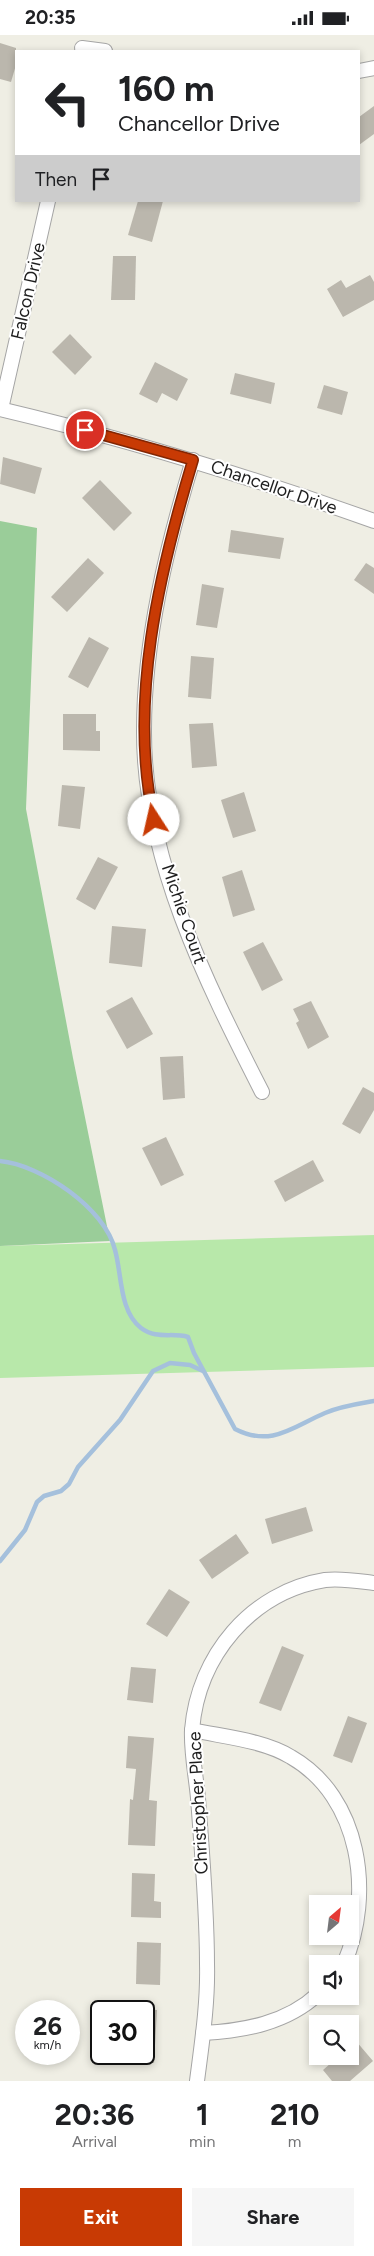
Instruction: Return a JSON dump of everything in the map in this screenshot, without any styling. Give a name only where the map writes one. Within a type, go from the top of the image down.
[{"type":"street","points":[[82,45],[101,50]]},
{"type":"street","points":[[360,71],[374,68]]},
{"type":"street","name":"Falcon Drive","points":[[1,409],[48,202]]},
{"type":"street","name":"Chancellor Drive","points":[[1,409],[193,460],[268,483],[374,521]]},
{"type":"street","name":"Michie Court","points":[[193,460],[179,507],[152,635],[145,680],[144,731],[146,765],[155,823],[178,904],[218,1005],[262,1092]]},
{"type":"street","name":"Christopher Place","points":[[197,2081],[208,1965],[192,1730],[196,1707],[210,1665],[221,1646],[245,1619],[283,1593],[327,1580],[374,1583]]},
{"type":"street","points":[[192,1730],[270,1748],[289,1756],[313,1772],[337,1798],[351,1819],[361,1841],[367,1865],[368,1884],[362,1927],[350,1955]]},
{"type":"street","points":[[203,2033],[229,2031],[270,2022],[298,2009],[309,2001]]},
{"type":"green space","points":[[0,521],[37,528],[26,809],[110,1241],[0,1246]]},
{"type":"green space","points":[[374,1235],[374,1367],[0,1378],[0,1246]]},
{"type":"building","points":[[0,43],[16,48],[16,50],[15,68],[11,82],[0,79]]},
{"type":"building","points":[[374,106],[374,134],[360,144],[360,116]]},
{"type":"building","points":[[138,202],[163,202],[152,242],[128,235]]},
{"type":"building","points":[[113,256],[136,256],[135,300],[111,300]]},
{"type":"building","points":[[370,275],[374,282],[374,300],[343,317],[327,289],[341,280],[346,288]]},
{"type":"building","points":[[70,334],[92,357],[75,375],[52,352]]},
{"type":"building","points":[[155,362],[188,379],[177,401],[162,393],[157,403],[139,394]]},
{"type":"building","points":[[235,373],[275,383],[271,404],[230,394]]},
{"type":"building","points":[[324,385],[348,392],[342,415],[317,408]]},
{"type":"building","points":[[3,457],[42,468],[35,494],[0,484]]},
{"type":"building","points":[[100,480],[132,513],[114,531],[82,498]]},
{"type":"building","points":[[231,530],[284,538],[280,559],[228,552]]},
{"type":"building","points":[[88,558],[104,573],[67,612],[51,597]]},
{"type":"building","points":[[366,563],[374,568],[374,594],[354,580]]},
{"type":"building","points":[[202,584],[224,588],[217,628],[196,625]]},
{"type":"building","points":[[89,637],[109,648],[88,688],[68,677]]},
{"type":"building","points":[[191,656],[214,658],[211,699],[188,697]]},
{"type":"building","points":[[63,714],[96,714],[96,731],[100,731],[100,751],[63,750]]},
{"type":"building","points":[[213,723],[217,766],[192,768],[189,724]]},
{"type":"building","points":[[62,785],[85,787],[80,829],[58,826]]},
{"type":"building","points":[[244,792],[256,831],[233,838],[221,800]]},
{"type":"building","points":[[98,857],[118,867],[95,910],[76,899]]},
{"type":"building","points":[[242,870],[255,910],[233,917],[222,877]]},
{"type":"building","points":[[112,926],[146,929],[142,967],[109,963]]},
{"type":"building","points":[[263,942],[283,980],[262,991],[243,952]]},
{"type":"building","points":[[132,997],[153,1034],[127,1049],[106,1011]]},
{"type":"building","points":[[311,1001],[329,1037],[308,1049],[296,1023],[299,1021],[293,1009]]},
{"type":"building","points":[[183,1056],[185,1098],[163,1100],[160,1057]]},
{"type":"building","points":[[363,1087],[374,1093],[374,1110],[360,1134],[342,1124]]},
{"type":"building","points":[[166,1137],[184,1175],[161,1186],[142,1148]]},
{"type":"building","points":[[313,1160],[324,1181],[285,1202],[274,1181]]},
{"type":"building","points":[[306,1507],[313,1531],[272,1544],[265,1519]]},
{"type":"building","points":[[236,1534],[249,1553],[212,1579],[199,1560]]},
{"type":"building","points":[[169,1589],[190,1602],[167,1637],[146,1624]]},
{"type":"building","points":[[282,1646],[304,1655],[281,1711],[259,1703]]},
{"type":"building","points":[[131,1667],[156,1669],[153,1703],[127,1700]]},
{"type":"building","points":[[348,1716],[367,1723],[352,1763],[333,1756]]},
{"type":"building","points":[[128,1736],[154,1738],[149,1800],[157,1801],[155,1846],[128,1845],[130,1799],[133,1800],[136,1769],[126,1768]]},
{"type":"building","points":[[132,1873],[155,1874],[154,1901],[161,1902],[161,1918],[131,1917]]},
{"type":"building","points":[[137,1942],[161,1943],[160,1985],[136,1984]]},
{"type":"building","points":[[155,2010],[157,2010],[155,2045]]},
{"type":"building","points":[[359,2045],[373,2061],[350,2081],[332,2081],[323,2070],[329,2065],[359,2065]]},
{"type":"waterway","points":[[0,1161],[16,1164],[52,1180],[85,1204],[99,1219],[109,1234],[115,1250],[122,1292],[134,1321],[141,1328],[153,1334],[188,1337],[194,1353],[235,1429],[248,1434],[272,1436],[293,1429],[331,1411],[349,1405],[374,1401]]},
{"type":"waterway","points":[[0,1561],[25,1530],[37,1502],[44,1496],[61,1491],[69,1484],[78,1467],[120,1420],[153,1371],[170,1363],[190,1365],[203,1371]]},
{"type":"route","points":[[85,430],[193,460],[170,543],[145,680],[144,731],[146,765],[154,820]]}]
